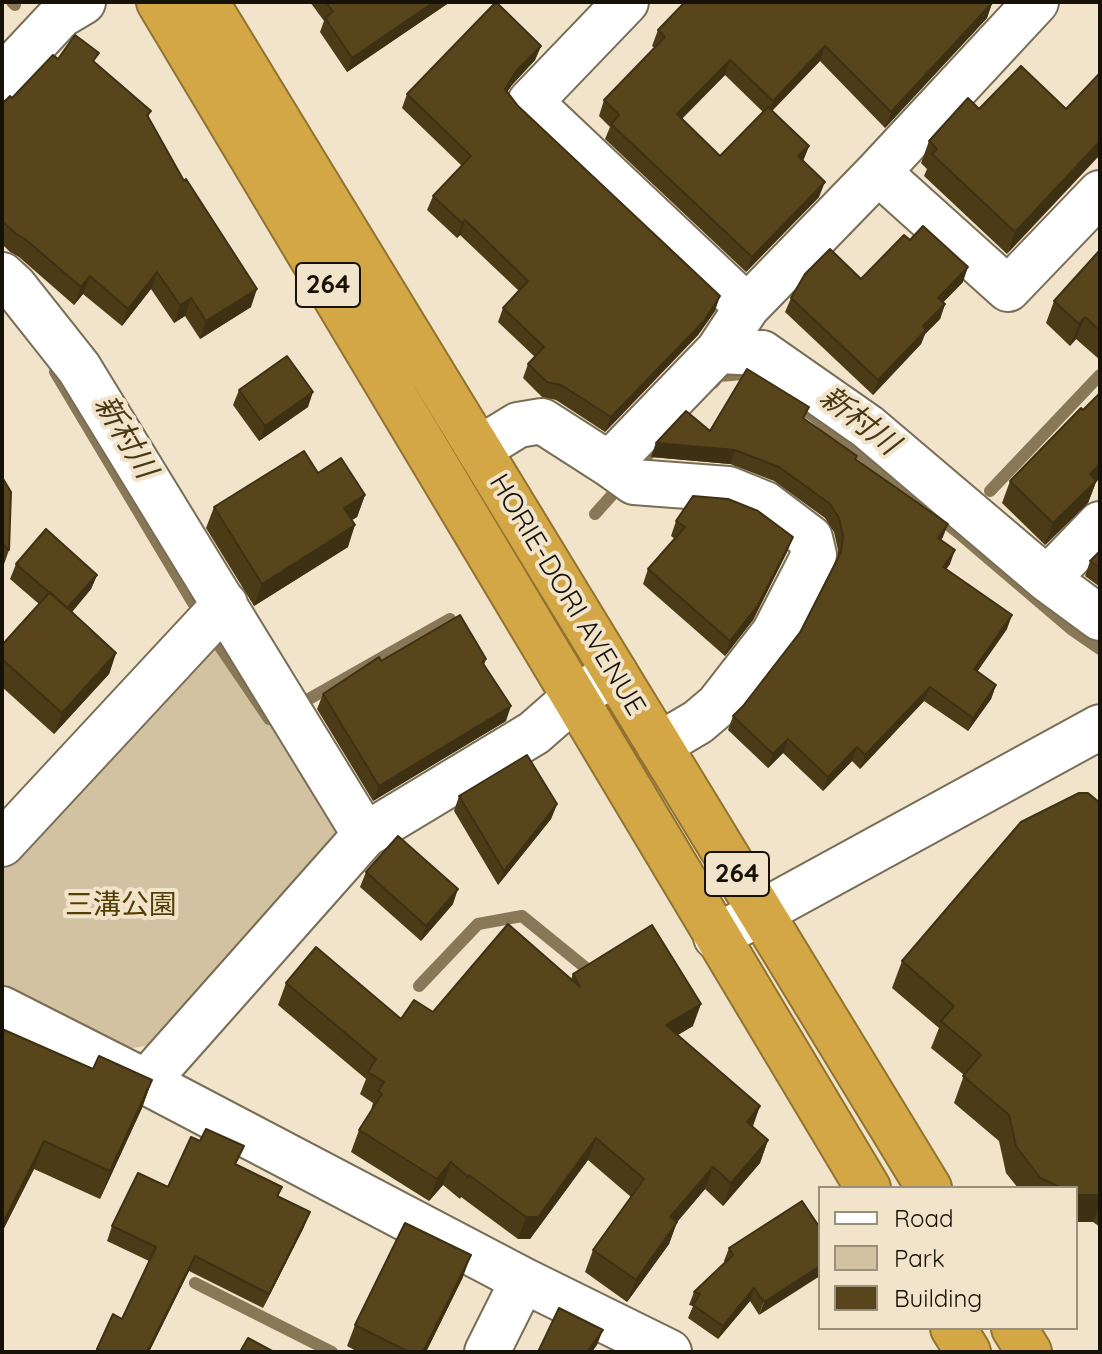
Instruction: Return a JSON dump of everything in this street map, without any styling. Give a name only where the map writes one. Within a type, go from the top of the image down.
[{"type":"highway","name":"HORIE-DORI AVENUE","points":[[159,2],[867,1186]]},
{"type":"highway","name":"HORIE-DORI AVENUE","points":[[206,2],[928,1186]]},
{"type":"highway","points":[[954,1330],[968,1352]]},
{"type":"highway","points":[[1015,1330],[1029,1352]]},
{"type":"street","points":[[626,2],[530,102],[747,307]]},
{"type":"street","points":[[621,473],[718,351],[747,307],[1036,2]]},
{"type":"street","points":[[2,78],[63,6]]},
{"type":"street","points":[[878,172],[1008,289],[1100,193]]},
{"type":"street","points":[[2,275],[79,368],[365,835]]},
{"type":"street","points":[[718,351],[762,353],[868,427],[1047,579],[1100,618]]},
{"type":"street","points":[[479,449],[518,425],[542,421],[621,473],[728,489],[765,504],[810,538],[814,555],[774,633],[718,705],[698,722],[659,745]]},
{"type":"street","points":[[1047,579],[1100,524]]},
{"type":"street","points":[[9,824],[225,604]]},
{"type":"street","points":[[146,1082],[365,835],[534,733],[574,698],[615,673]]},
{"type":"street","points":[[716,937],[1100,727]]},
{"type":"street","points":[[2,1009],[523,1280],[669,1352]]},
{"type":"street","points":[[487,1352],[523,1280]]},
{"type":"green space","name":"三溝公園","points":[[208,636],[227,641],[340,817],[336,843],[157,1044],[121,1050],[2,988],[2,859]]},
{"type":"building","points":[[326,2],[434,2],[352,58],[325,18],[333,12]]},
{"type":"building","points":[[496,2],[541,46],[517,70],[505,89],[518,106],[720,296],[704,321],[611,417],[561,385],[547,382],[528,364],[544,347],[503,308],[528,281],[465,220],[462,223],[433,196],[471,156],[407,94]]},
{"type":"building","points":[[685,2],[992,3],[891,112],[825,46],[773,101],[730,60],[677,114],[720,156],[768,107],[809,146],[798,156],[825,182],[752,257],[611,124],[619,115],[604,100],[665,37],[658,30]]},
{"type":"building","points":[[75,35],[99,53],[93,61],[151,111],[147,115],[184,181],[186,179],[257,289],[206,321],[191,298],[180,305],[157,272],[128,309],[90,276],[81,287],[2,221],[2,104],[10,96],[12,98],[53,55],[58,59]]},
{"type":"building","points":[[1021,66],[1066,109],[1100,73],[1100,141],[1015,232],[932,154],[937,149],[929,141],[968,98],[979,109]]},
{"type":"building","points":[[923,226],[968,267],[938,298],[945,304],[923,326],[926,330],[878,380],[791,298],[805,274],[830,249],[861,279],[904,235],[910,240]]},
{"type":"building","points":[[1100,250],[1100,331],[1085,317],[1079,324],[1054,301]]},
{"type":"building","points":[[287,356],[313,392],[265,426],[239,390]]},
{"type":"building","points":[[747,369],[809,407],[803,418],[857,456],[855,459],[948,524],[938,538],[955,550],[943,567],[1012,615],[974,669],[996,685],[973,718],[930,687],[865,755],[857,747],[828,777],[788,739],[773,754],[733,716],[801,631],[841,552],[843,536],[839,518],[830,504],[779,467],[735,450],[656,443],[686,411],[710,431]]},
{"type":"building","points":[[1100,393],[1100,464],[1090,474],[1096,481],[1053,523],[1010,481],[1081,408],[1083,410]]},
{"type":"building","points":[[304,451],[318,473],[341,458],[365,495],[344,508],[355,525],[262,584],[214,507]]},
{"type":"building","points":[[2,477],[11,492],[9,550],[2,543]]},
{"type":"building","points":[[693,496],[728,499],[758,511],[793,537],[758,605],[730,641],[648,569],[685,527],[676,521]]},
{"type":"building","points":[[46,529],[97,575],[67,608],[16,564]]},
{"type":"building","points":[[1100,551],[1100,568],[1090,561]]},
{"type":"building","points":[[50,592],[116,653],[62,713],[2,659],[2,645]]},
{"type":"building","points":[[460,615],[486,659],[482,662],[511,706],[379,786],[323,694],[379,657],[381,661]]},
{"type":"building","points":[[527,755],[557,804],[504,871],[459,796]]},
{"type":"building","points":[[1079,793],[1088,793],[1100,803],[1100,1195],[1078,1195],[1078,1186],[1058,1186],[1040,1178],[1016,1146],[1009,1115],[963,1076],[981,1055],[941,1021],[954,1006],[902,961],[1021,822]]},
{"type":"building","points":[[398,836],[458,889],[426,926],[366,872]]},
{"type":"building","points":[[508,924],[580,987],[573,974],[652,925],[701,1004],[666,1025],[760,1106],[747,1122],[768,1140],[731,1183],[713,1167],[670,1217],[677,1222],[636,1280],[593,1250],[644,1179],[596,1138],[538,1217],[526,1217],[451,1162],[437,1179],[359,1130],[382,1094],[378,1091],[384,1082],[368,1072],[376,1059],[286,983],[316,947],[401,1019],[414,1000],[433,1012]]},
{"type":"building","points":[[2,1029],[93,1069],[99,1056],[152,1080],[110,1171],[44,1141],[2,1225]]},
{"type":"building","points":[[206,1129],[244,1146],[235,1164],[282,1187],[277,1196],[310,1212],[269,1294],[195,1256],[147,1352],[104,1352],[97,1349],[113,1314],[122,1319],[156,1247],[112,1226],[138,1173],[168,1187],[191,1137],[200,1141]]},
{"type":"building","points":[[802,1201],[818,1225],[818,1267],[764,1302],[754,1288],[723,1326],[693,1305],[700,1294],[694,1292],[733,1255],[729,1248]]},
{"type":"building","points":[[405,1223],[471,1255],[423,1352],[409,1352],[355,1325]]},
{"type":"building","points":[[559,1308],[603,1330],[587,1352],[538,1352]]},
{"type":"building","points":[[248,1338],[274,1352],[240,1352]]},
{"type":"waterway","points":[[12,2],[15,5]]},
{"type":"waterway","name":"新村川","points":[[55,372],[193,603]]},
{"type":"waterway","name":"新村川","points":[[713,383],[719,376],[743,374],[757,383]]},
{"type":"waterway","points":[[990,491],[1100,375]]},
{"type":"waterway","name":"新村川","points":[[793,404],[812,415],[1071,629],[1100,649]]},
{"type":"waterway","name":"新村川","points":[[595,514],[663,438]]},
{"type":"waterway","name":"新村川","points":[[300,704],[450,619]]},
{"type":"waterway","name":"新村川","points":[[216,641],[269,719]]},
{"type":"waterway","points":[[419,986],[478,924],[522,916],[597,977]]},
{"type":"waterway","points":[[195,1283],[332,1352]]}]
